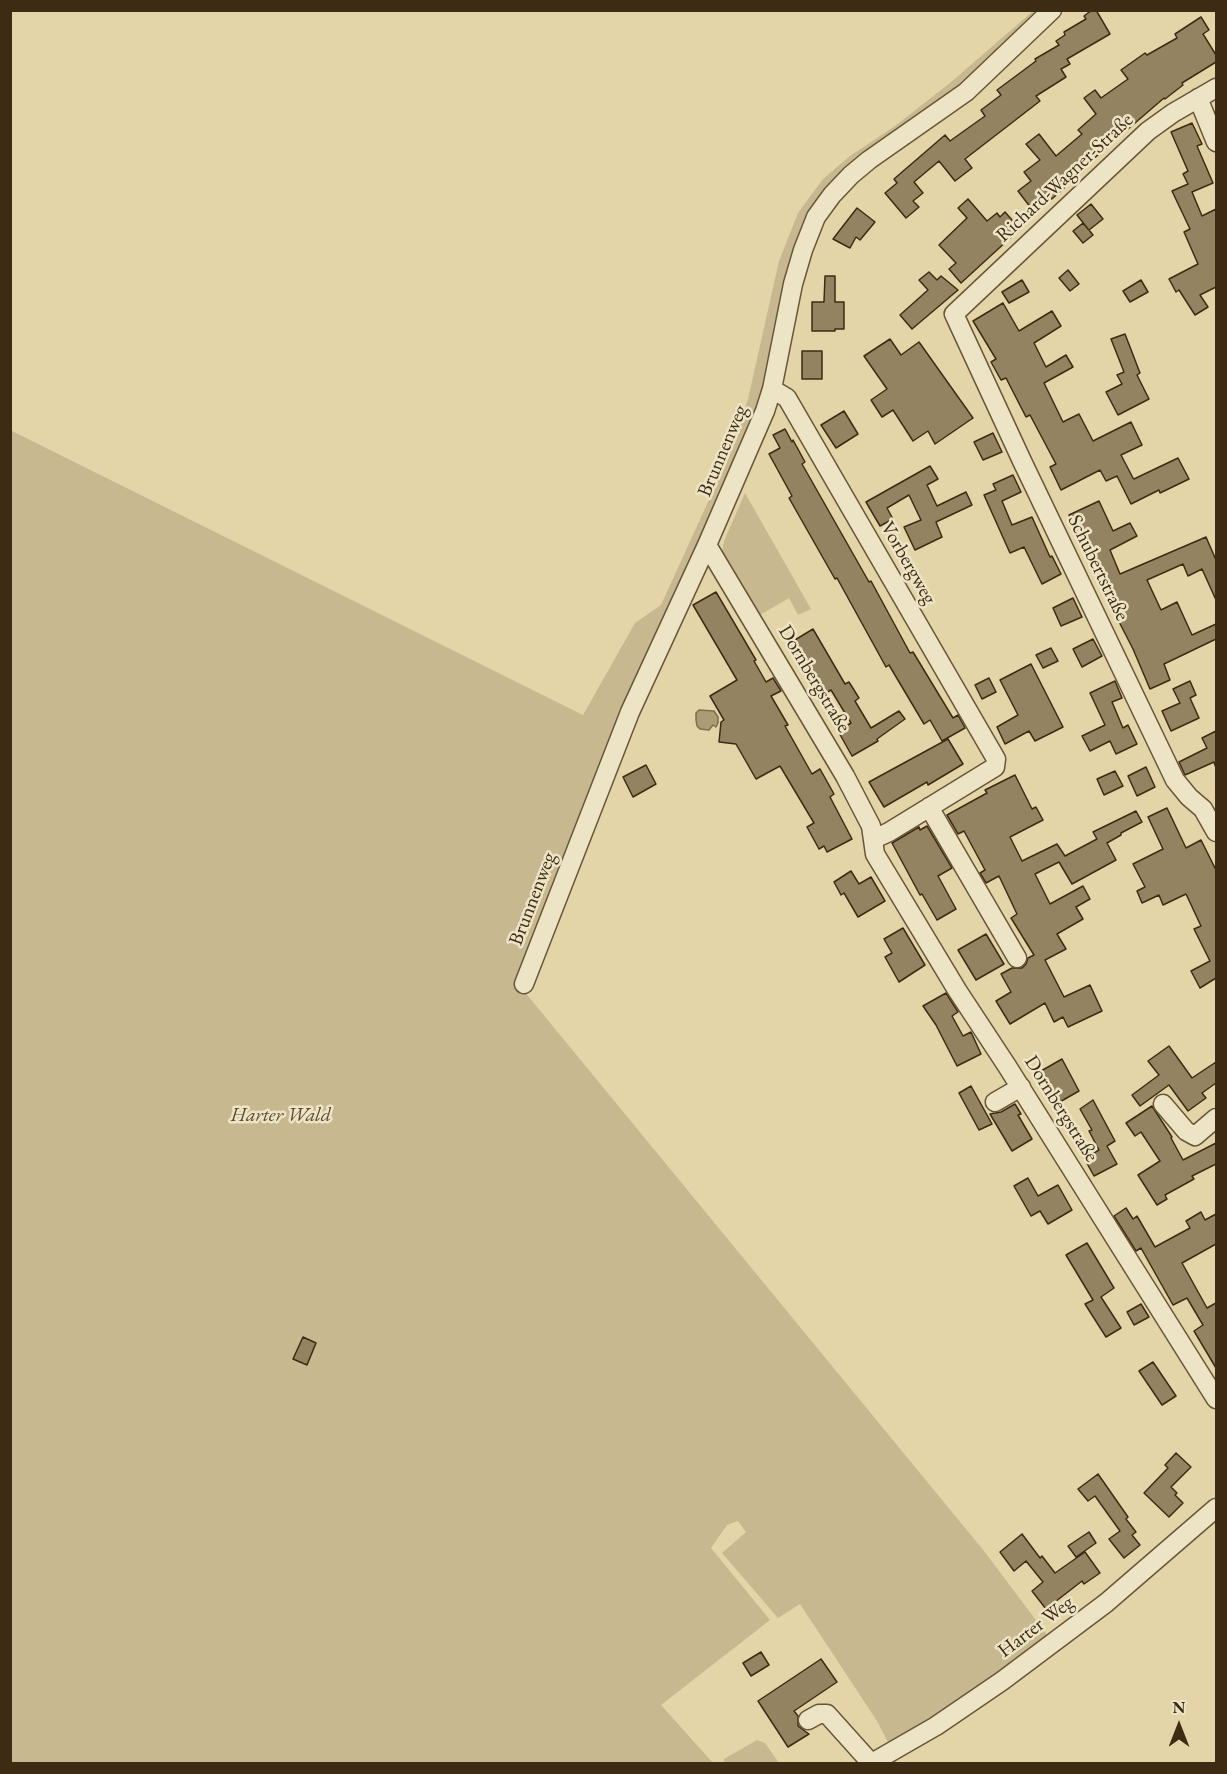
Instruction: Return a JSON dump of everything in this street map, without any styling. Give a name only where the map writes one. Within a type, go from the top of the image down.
[{"type":"street","name":"Brunnenweg","points":[[524,984],[630,712],[761,422],[772,389],[793,284],[816,217],[832,195],[869,160],[966,92],[1052,10]]},
{"type":"street","name":"Richard-Wagner-Straße","points":[[954,314],[1148,131],[1173,113],[1216,88]]},
{"type":"street","points":[[1198,98],[1216,142]]},
{"type":"street","name":"Schubertstraße","points":[[954,314],[1022,462],[1175,780],[1189,797],[1210,805],[1216,832]]},
{"type":"street","name":"Vorbergweg","points":[[772,389],[787,398],[996,759],[995,767],[929,807]]},
{"type":"street","name":"Dornbergstraße","points":[[707,545],[845,776],[871,826],[875,854],[957,990],[1021,1087],[1216,1399]]},
{"type":"street","points":[[874,839],[929,807],[1017,958]]},
{"type":"street","points":[[995,1102],[1021,1087]]},
{"type":"street","points":[[1162,1104],[1186,1131],[1195,1136],[1216,1118]]},
{"type":"street","name":"Harter Weg","points":[[870,1763],[936,1726],[1012,1674],[1106,1603],[1216,1508]]},
{"type":"street","points":[[808,1720],[819,1713],[827,1714],[870,1763]]},
{"type":"green space","name":"Harter Wald","points":[[1033,11],[1045,11],[963,86],[848,169],[800,237],[788,267],[768,373],[752,426],[519,985],[984,1551],[1050,1639],[890,1746],[877,1721],[800,1604],[778,1618],[722,1553],[746,1532],[738,1521],[727,1525],[711,1548],[770,1620],[661,1705],[713,1763],[11,1763],[10,430],[583,715],[635,623],[661,605],[728,458],[748,399],[779,261],[798,213],[823,179],[850,156],[895,126],[950,83]]},
{"type":"green space","points":[[745,493],[811,609],[798,615],[789,598],[760,615],[722,551],[724,541]]},
{"type":"green space","points":[[757,1740],[765,1743],[779,1763],[724,1763],[724,1759]]},
{"type":"shaded area","points":[[699,710],[714,711],[718,717],[716,727],[713,725],[709,730],[700,729],[697,726],[696,713]]},
{"type":"building","points":[[1096,10],[1110,34],[1067,59],[1070,64],[1061,69],[1066,77],[1036,96],[1040,101],[965,159],[972,168],[955,181],[939,161],[914,182],[923,193],[913,201],[919,207],[906,218],[885,193],[897,183],[894,179],[945,135],[950,141],[985,116],[981,110],[1001,95],[997,90],[1036,61],[1035,59],[1059,45],[1056,41],[1065,35],[1064,32],[1086,19],[1084,16]]},
{"type":"building","points":[[1201,17],[1209,30],[1203,34],[1216,55],[1216,62],[1182,83],[1183,85],[1164,98],[1084,167],[1085,169],[1053,198],[1034,212],[1018,191],[1031,181],[1024,172],[1040,160],[1026,144],[1039,134],[1056,156],[1082,134],[1078,130],[1096,114],[1084,98],[1095,90],[1101,98],[1128,79],[1121,70],[1145,53],[1147,55],[1177,38],[1175,34]]},
{"type":"building","points":[[1192,123],[1202,144],[1197,146],[1213,183],[1192,192],[1202,216],[1216,209],[1216,287],[1200,295],[1208,307],[1195,315],[1179,290],[1176,292],[1169,279],[1198,264],[1184,232],[1190,229],[1172,191],[1188,184],[1183,174],[1188,171],[1171,132]]},
{"type":"building","points":[[968,199],[987,221],[997,213],[1000,217],[1005,212],[1020,229],[961,283],[949,269],[956,263],[939,245],[967,218],[958,208]]},
{"type":"building","points":[[1091,204],[1103,219],[1089,230],[1093,235],[1083,243],[1073,231],[1083,223],[1088,229],[1077,215]]},
{"type":"building","points":[[857,208],[875,222],[860,240],[856,237],[850,248],[833,239]]},
{"type":"building","points":[[1068,270],[1079,284],[1070,291],[1059,278]]},
{"type":"building","points":[[929,272],[937,280],[941,276],[958,290],[912,329],[900,315],[928,290],[919,280]]},
{"type":"building","points":[[825,276],[835,276],[835,302],[844,302],[844,329],[812,331],[812,302],[824,302]]},
{"type":"building","points":[[1022,280],[1029,292],[1009,303],[1002,292]]},
{"type":"building","points":[[1141,280],[1148,292],[1130,302],[1123,291]]},
{"type":"building","points":[[1003,303],[1019,331],[1052,311],[1061,326],[1034,343],[1046,367],[1066,355],[1073,367],[1044,383],[1063,422],[1079,414],[1093,441],[1131,422],[1142,445],[1121,455],[1134,479],[1178,458],[1189,479],[1131,504],[1117,476],[1106,481],[1100,470],[1061,490],[1050,467],[1056,464],[1030,415],[1026,417],[1006,378],[1001,380],[991,362],[996,359],[973,321]]},
{"type":"building","points":[[1125,334],[1140,373],[1137,375],[1149,399],[1118,415],[1106,392],[1122,384],[1117,375],[1124,372],[1111,339]]},
{"type":"building","points":[[890,339],[901,355],[919,342],[973,418],[935,444],[928,431],[913,441],[893,410],[882,417],[871,400],[887,389],[864,356]]},
{"type":"building","points":[[802,351],[822,351],[822,379],[802,379]]},
{"type":"building","points":[[844,411],[858,434],[836,448],[821,425]]},
{"type":"building","points":[[785,429],[805,462],[802,464],[869,582],[871,581],[910,653],[913,652],[953,718],[958,715],[965,728],[942,741],[930,720],[924,724],[889,665],[886,667],[837,578],[835,579],[789,498],[792,496],[769,454],[780,448],[773,435]]},
{"type":"building","points":[[993,433],[1002,452],[983,460],[974,442]]},
{"type":"building","points":[[930,466],[938,479],[927,485],[937,506],[966,492],[972,505],[936,522],[942,537],[915,550],[904,527],[921,520],[909,495],[887,508],[893,519],[880,526],[866,502]]},
{"type":"building","points":[[1013,475],[1021,492],[1002,501],[1012,525],[1032,517],[1050,557],[1052,556],[1061,574],[1042,584],[1024,547],[1010,553],[984,495],[996,490],[993,484]]},
{"type":"building","points":[[1099,501],[1113,531],[1130,523],[1137,536],[1110,550],[1120,574],[1206,537],[1216,560],[1216,600],[1202,569],[1188,576],[1183,564],[1147,580],[1161,610],[1177,602],[1192,635],[1216,624],[1216,639],[1164,664],[1170,680],[1150,689],[1133,649],[1094,573],[1069,515]]},
{"type":"building","points":[[716,592],[756,660],[754,661],[766,682],[773,678],[781,691],[771,696],[812,774],[820,769],[834,794],[830,797],[852,839],[827,852],[824,846],[819,849],[807,827],[814,823],[780,766],[756,779],[736,744],[719,742],[721,722],[724,720],[710,696],[737,680],[693,605]]},
{"type":"building","points":[[1073,598],[1082,617],[1061,626],[1053,608]]},
{"type":"building","points":[[813,629],[845,684],[849,682],[859,698],[855,701],[871,728],[899,711],[905,719],[877,739],[878,741],[852,756],[838,731],[851,723],[831,690],[818,698],[790,643]]},
{"type":"building","points":[[1093,639],[1102,656],[1082,667],[1073,649]]},
{"type":"building","points":[[1051,648],[1058,661],[1043,668],[1036,655]]},
{"type":"building","points":[[1031,664],[1063,727],[1035,741],[1029,731],[1005,744],[997,727],[1018,715],[1000,680]]},
{"type":"building","points":[[989,678],[996,692],[982,699],[975,685]]},
{"type":"building","points":[[1115,681],[1122,698],[1112,702],[1123,728],[1128,725],[1137,744],[1116,754],[1110,741],[1090,751],[1082,736],[1105,725],[1090,693]]},
{"type":"building","points":[[1190,681],[1196,695],[1190,698],[1199,718],[1171,731],[1162,711],[1180,703],[1173,689]]},
{"type":"building","points":[[1216,731],[1216,768],[1214,762],[1185,775],[1179,762],[1207,748],[1202,738]]},
{"type":"building","points":[[948,739],[963,764],[884,807],[869,782]]},
{"type":"building","points":[[646,765],[656,784],[633,797],[623,777]]},
{"type":"building","points":[[1146,767],[1155,787],[1137,796],[1128,776]]},
{"type":"building","points":[[1115,771],[1123,786],[1104,795],[1097,779]]},
{"type":"building","points":[[1015,775],[1032,809],[1036,807],[1043,820],[1010,837],[1022,861],[1057,844],[1065,856],[1097,839],[1093,832],[1136,811],[1142,822],[1107,843],[1116,860],[1072,884],[1059,862],[1035,874],[1050,904],[1083,886],[1090,899],[1076,907],[1083,919],[1057,934],[1066,949],[1045,960],[1064,997],[1090,985],[1102,1011],[1068,1027],[1063,1017],[1054,1022],[1045,1003],[1010,1024],[996,1001],[1011,992],[1001,974],[1012,968],[1022,968],[1028,958],[1034,955],[1011,918],[1017,914],[999,876],[986,883],[980,873],[985,870],[964,831],[958,834],[947,815],[987,793],[985,790]]},
{"type":"building","points":[[1167,808],[1186,848],[1201,840],[1216,870],[1216,978],[1200,988],[1191,971],[1210,961],[1194,929],[1201,926],[1186,894],[1163,905],[1159,895],[1142,903],[1137,891],[1145,887],[1133,864],[1163,849],[1148,817]]},
{"type":"building","points":[[927,826],[952,868],[938,876],[956,909],[937,920],[922,894],[920,895],[892,843],[919,827],[920,830]]},
{"type":"building","points":[[851,871],[859,884],[871,877],[885,901],[858,917],[844,893],[841,895],[834,882]]},
{"type":"building","points":[[903,928],[925,965],[899,982],[885,957],[892,953],[884,939]]},
{"type":"building","points":[[986,934],[1004,964],[976,980],[958,950]]},
{"type":"building","points":[[946,993],[958,1012],[952,1016],[963,1036],[971,1032],[981,1054],[957,1066],[936,1025],[923,1006]]},
{"type":"building","points":[[1169,1046],[1192,1078],[1216,1062],[1216,1083],[1202,1093],[1206,1098],[1188,1111],[1169,1085],[1140,1106],[1132,1095],[1159,1075],[1148,1061]]},
{"type":"building","points":[[1062,1059],[1079,1091],[1058,1103],[1041,1071]]},
{"type":"building","points":[[971,1086],[992,1124],[979,1130],[959,1093]]},
{"type":"building","points":[[1093,1100],[1115,1141],[1107,1146],[1117,1164],[1094,1176],[1084,1158],[1099,1150],[1089,1131],[1092,1130],[1080,1109]]},
{"type":"building","points":[[1015,1104],[1021,1114],[1018,1115],[1032,1139],[1012,1151],[990,1114],[1001,1112]]},
{"type":"building","points":[[1152,1106],[1172,1137],[1183,1160],[1216,1143],[1216,1164],[1192,1176],[1194,1179],[1165,1195],[1167,1199],[1157,1205],[1138,1175],[1160,1161],[1141,1132],[1135,1136],[1126,1123]]},
{"type":"building","points":[[1028,1178],[1038,1196],[1058,1185],[1072,1210],[1048,1224],[1040,1211],[1031,1216],[1014,1186]]},
{"type":"building","points":[[1126,1208],[1133,1219],[1137,1216],[1155,1247],[1190,1228],[1186,1221],[1201,1212],[1205,1220],[1216,1214],[1216,1244],[1182,1263],[1207,1308],[1216,1303],[1216,1368],[1194,1331],[1203,1325],[1187,1298],[1173,1305],[1141,1248],[1136,1251],[1114,1216]]},
{"type":"building","points":[[1087,1243],[1114,1288],[1101,1297],[1121,1328],[1106,1337],[1085,1304],[1093,1300],[1066,1255]]},
{"type":"building","points":[[1141,1304],[1149,1317],[1134,1325],[1127,1312]]},
{"type":"building","points":[[303,1337],[316,1343],[307,1365],[293,1359]]},
{"type":"building","points":[[1153,1362],[1176,1396],[1162,1405],[1139,1371]]},
{"type":"building","points":[[1176,1453],[1191,1467],[1171,1487],[1183,1503],[1169,1517],[1144,1493],[1168,1468],[1165,1465]]},
{"type":"building","points":[[1098,1474],[1136,1532],[1132,1535],[1140,1545],[1124,1558],[1109,1539],[1120,1531],[1095,1496],[1088,1501],[1078,1489]]},
{"type":"building","points":[[1089,1532],[1096,1543],[1076,1557],[1068,1546]]},
{"type":"building","points":[[1022,1534],[1055,1573],[1085,1552],[1100,1573],[1084,1584],[1082,1581],[1046,1609],[1032,1591],[1043,1582],[1026,1561],[1014,1571],[1000,1552]]},
{"type":"building","points":[[761,1652],[769,1665],[751,1676],[743,1663]]},
{"type":"building","points":[[821,1659],[837,1682],[794,1711],[798,1716],[798,1726],[809,1734],[788,1747],[758,1701]]}]
